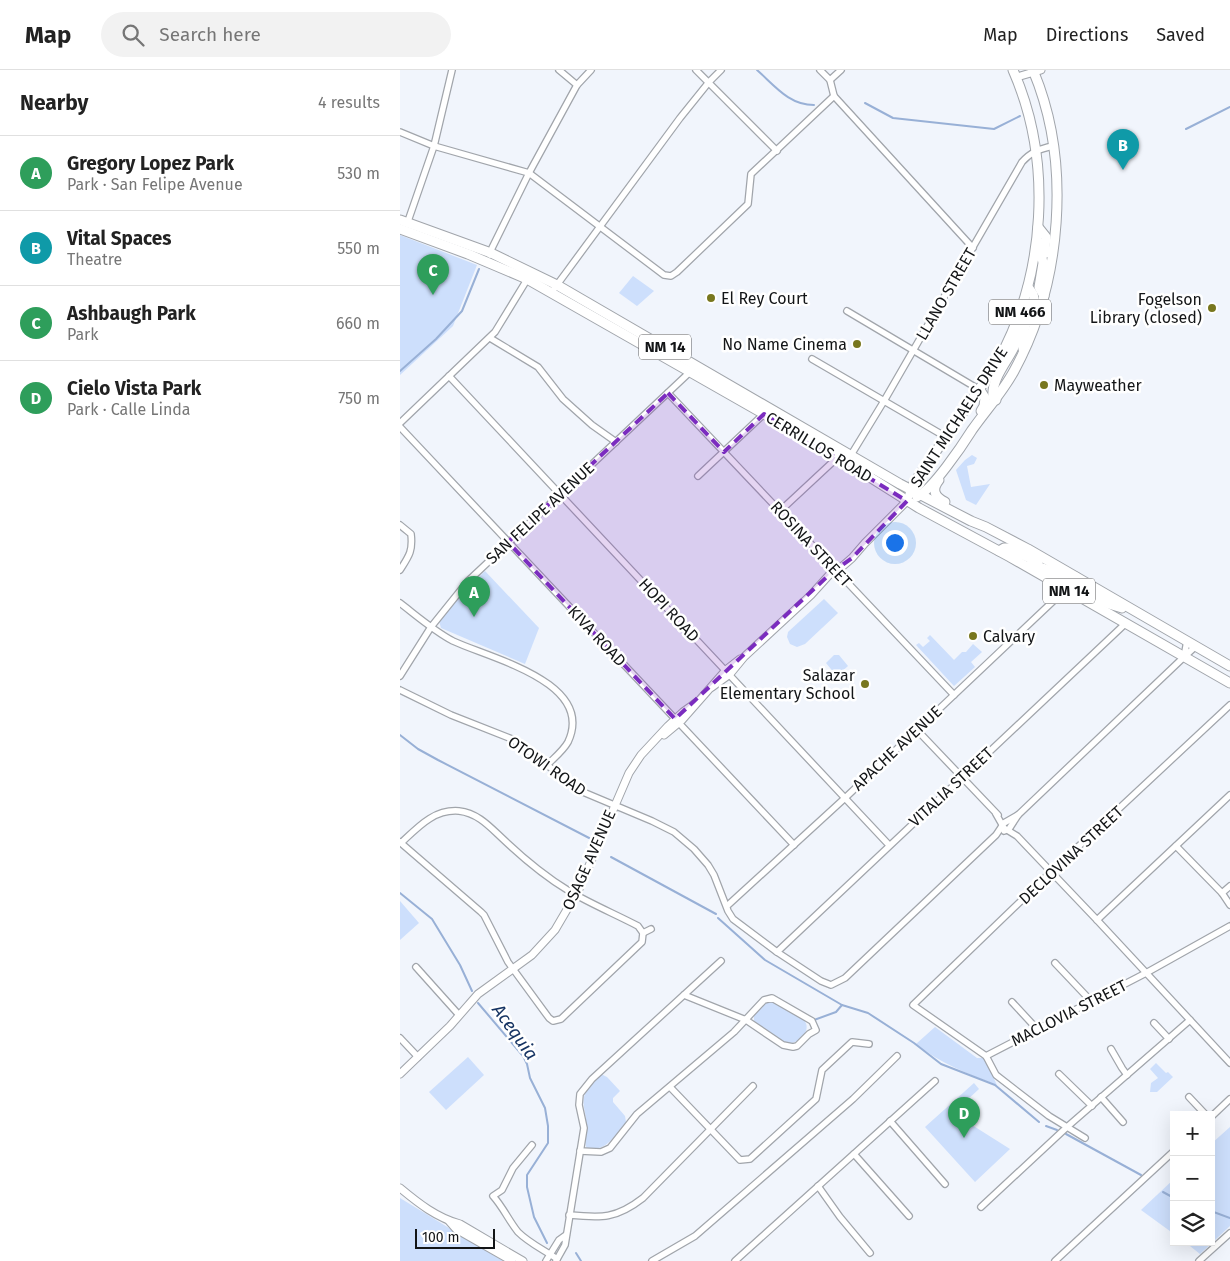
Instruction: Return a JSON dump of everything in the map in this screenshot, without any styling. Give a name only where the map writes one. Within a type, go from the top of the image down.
[{"type":"main road","name":"SAINT MICHAELS DRIVE","points":[[907,501],[921,495],[996,400],[1033,332],[1044,296],[1056,232],[1057,208],[1053,146],[1034,71]]},
{"type":"main road","name":"SAINT MICHAELS DRIVE","points":[[907,501],[914,483],[999,360],[1019,315],[1028,287],[1038,230],[1039,185],[1035,150],[1026,108],[1015,74]]},
{"type":"main road","name":"CERRILLOS ROAD","points":[[403,225],[489,257],[554,289],[767,411],[851,455],[911,490],[971,522],[986,527],[1062,569],[1230,666]]},
{"type":"main road","points":[[1038,230],[1046,237],[1045,247],[1049,275]]},
{"type":"main road","points":[[1038,230],[1042,263],[1039,288],[1044,296]]},
{"type":"main road","points":[[1022,355],[1024,330],[1034,298],[1028,287]]},
{"type":"main road","points":[[986,527],[973,517],[940,499],[936,496],[934,490],[937,483],[974,436],[996,400],[993,397],[995,381],[1016,342],[1019,315]]},
{"type":"main road","points":[[964,442],[969,429],[984,406],[985,398],[980,390]]},
{"type":"main road","name":"CERRILLOS ROAD","points":[[767,411],[907,501],[1010,557],[1230,683]]},
{"type":"main road","points":[[999,551],[1009,548],[1032,560],[1062,569]]},
{"type":"main road","points":[[1010,557],[1048,570],[1064,579],[1070,580],[1076,577]]},
{"type":"main road","points":[[1066,589],[1076,586],[1109,604],[1137,613]]},
{"type":"street","points":[[403,225],[434,146],[452,70]]},
{"type":"street","points":[[559,70],[577,84]]},
{"type":"street","points":[[489,257],[529,173],[577,84],[591,70]]},
{"type":"street","points":[[696,70],[777,151]]},
{"type":"street","points":[[554,289],[599,226],[709,82],[721,70]]},
{"type":"street","points":[[820,70],[830,80],[834,96],[973,248]]},
{"type":"street","points":[[830,80],[841,70]]},
{"type":"street","points":[[1015,74],[1034,71]]},
{"type":"street","points":[[400,132],[434,146],[529,173],[664,275],[671,276],[748,204],[751,174],[834,96]]},
{"type":"street","points":[[1035,150],[1053,146]]},
{"type":"street","name":"LLANO STREET","points":[[851,455],[1022,162],[1035,150]]},
{"type":"street","points":[[400,423],[490,338],[529,276]]},
{"type":"street","points":[[847,311],[914,349],[980,390]]},
{"type":"street","points":[[490,338],[538,367],[563,399],[592,425],[616,442]]},
{"type":"street","points":[[812,359],[946,437]]},
{"type":"street","name":"SAN FELIPE AVENUE","points":[[400,676],[431,627],[468,580],[693,368]]},
{"type":"street","name":"HOPI ROAD","points":[[449,376],[889,845]]},
{"type":"street","name":"ROSINA STREET","points":[[668,393],[954,695]]},
{"type":"street","points":[[698,476],[767,411]]},
{"type":"street","name":"KIVA ROAD","points":[[400,427],[794,845]]},
{"type":"street","points":[[780,511],[838,457]]},
{"type":"street","name":"OSAGE AVENUE","points":[[400,1074],[459,1015],[470,1001],[532,955],[550,936],[564,917],[576,895],[632,767],[646,750],[819,587],[831,572],[837,571],[852,558],[907,501]]},
{"type":"street","points":[[400,525],[411,534],[412,545],[411,552],[400,570]]},
{"type":"street","name":"APACHE AVENUE","points":[[727,906],[845,798],[1066,589]]},
{"type":"street","points":[[400,604],[454,641],[529,671],[548,684],[562,698],[569,709],[572,721],[571,732],[563,750],[547,765]]},
{"type":"street","name":"VITALIA STREET","points":[[777,952],[1126,623]]},
{"type":"street","points":[[1184,656],[1187,641]]},
{"type":"street","points":[[1006,826],[1196,646]]},
{"type":"street","name":"OTOWI ROAD","points":[[400,690],[451,715],[512,739],[583,792],[665,827],[687,842],[704,859],[714,875],[734,919],[777,952],[821,981],[831,985],[838,983],[863,962],[1006,826]]},
{"type":"street","name":"DECLOVINA STREET","points":[[986,1056],[913,1005],[1230,705]]},
{"type":"street","points":[[917,730],[1230,1063]]},
{"type":"street","points":[[1097,920],[1230,795]]},
{"type":"street","points":[[448,811],[466,812],[483,821],[531,863],[569,891],[638,926],[643,933],[643,939],[640,944],[556,1022],[548,1018],[508,962],[484,915],[400,842],[423,822],[435,815],[448,811]]},
{"type":"street","points":[[1176,846],[1222,893],[1230,905]]},
{"type":"street","points":[[1222,893],[1230,886]]},
{"type":"street","name":"MACLOVIA STREET","points":[[986,1056],[1146,973],[1230,926]]},
{"type":"street","points":[[643,933],[651,929]]},
{"type":"street","points":[[532,1145],[513,1168],[502,1190],[494,1196],[518,1231],[557,1260],[565,1245],[584,1128],[580,1094],[592,1079],[722,961]]},
{"type":"street","points":[[1055,963],[1091,1002]]},
{"type":"street","points":[[416,968],[459,1015]]},
{"type":"street","points":[[580,1151],[602,1152],[610,1148],[637,1114],[746,1020],[764,1000],[772,998],[812,1021],[816,1030],[797,1046],[786,1047],[746,1020],[684,995]]},
{"type":"street","points":[[1012,1002],[1038,1029]]},
{"type":"street","points":[[981,1207],[1067,1127],[1190,1020]]},
{"type":"street","points":[[1154,1023],[1169,1039]]},
{"type":"street","points":[[400,1038],[418,1057]]},
{"type":"street","points":[[670,1087],[740,1160],[750,1159],[816,1099],[822,1070],[852,1042],[869,1044]]},
{"type":"street","points":[[1111,1049],[1127,1075]]},
{"type":"street","points":[[652,1261],[694,1236],[853,1099],[897,1056]]},
{"type":"street","points":[[986,1056],[996,1075],[1049,1116],[1085,1138]]},
{"type":"street","points":[[1059,1074],[1092,1106]]},
{"type":"street","points":[[735,1261],[935,1081]]},
{"type":"street","points":[[569,1215],[612,1216],[628,1209],[643,1198],[753,1086]]},
{"type":"street","points":[[1101,1097],[1123,1122]]},
{"type":"street","points":[[1189,1097],[1202,1111]]},
{"type":"street","points":[[1215,1113],[1230,1100]]},
{"type":"street","points":[[890,1121],[945,1184]]},
{"type":"street","points":[[854,1154],[909,1216]]},
{"type":"street","points":[[1055,1261],[1170,1155]]},
{"type":"street","points":[[818,1186],[840,1218],[870,1253]]},
{"type":"street","points":[[400,1188],[412,1199],[449,1221],[460,1224],[523,1261]]},
{"type":"street","points":[[400,1195],[412,1199]]},
{"type":"street","points":[[449,1221],[456,1229],[512,1261]]},
{"type":"street","points":[[1199,1261],[1230,1233]]},
{"type":"street","points":[[546,1261],[559,1240],[566,1234]]},
{"type":"highlighted area","points":[[668,393],[724,452],[764,414],[907,501],[852,558],[831,573],[675,719],[508,542]]},
{"type":"shaded area","points":[[400,235],[477,265],[453,326],[400,375]]},
{"type":"shaded area","points":[[633,276],[654,291],[637,306],[619,293]]},
{"type":"shaded area","points":[[972,455],[977,458],[974,464],[967,466],[971,487],[990,484],[976,505],[966,500],[956,470]]},
{"type":"shaded area","points":[[485,571],[539,628],[525,664],[441,628],[439,621],[464,591]]},
{"type":"shaded area","points":[[824,599],[838,613],[805,644],[797,647],[790,644],[787,637],[788,632]]},
{"type":"shaded area","points":[[930,635],[954,660],[962,652],[966,652],[973,644],[982,652],[971,662],[975,667],[954,686],[916,645],[919,643],[923,647],[930,641],[927,638]]},
{"type":"shaded area","points":[[834,655],[839,655],[848,666],[839,674],[835,674],[826,663]]},
{"type":"shaded area","points":[[400,901],[419,923],[400,940]]},
{"type":"shaded area","points":[[770,1001],[804,1020],[807,1029],[799,1040],[785,1043],[754,1021],[754,1014],[763,1004]]},
{"type":"shaded area","points":[[935,1027],[977,1058],[984,1058],[997,1085],[945,1062],[916,1044]]},
{"type":"shaded area","points":[[468,1057],[484,1075],[446,1110],[429,1092]]},
{"type":"shaded area","points":[[1156,1063],[1173,1077],[1157,1092],[1150,1092],[1151,1083],[1158,1078],[1150,1069]]},
{"type":"shaded area","points":[[601,1074],[607,1077],[620,1091],[613,1098],[613,1102],[625,1116],[626,1122],[610,1142],[600,1148],[587,1149],[585,1143],[586,1118],[583,1103],[584,1097],[589,1087]]},
{"type":"shaded area","points":[[974,1083],[979,1089],[953,1113],[1010,1149],[975,1182],[925,1127]]},
{"type":"shaded area","points":[[1230,1127],[1230,1226],[1215,1240],[1215,1156],[1215,1140]]},
{"type":"shaded area","points":[[1170,1183],[1170,1231],[1141,1210]]},
{"type":"shaded area","points":[[400,1198],[503,1261],[400,1261]]},
{"type":"shaded area","points":[[1190,1246],[1209,1246],[1200,1254]]},
{"type":"waterway","points":[[757,70],[783,94],[797,102],[814,105]]},
{"type":"waterway","points":[[865,103],[893,118],[994,129],[1020,116]]},
{"type":"waterway","points":[[1186,129],[1230,107]]},
{"type":"waterway","points":[[400,371],[436,339],[462,311],[479,269]]},
{"type":"waterway","points":[[400,735],[418,749],[438,760],[593,840]]},
{"type":"waterway","points":[[611,857],[716,914]]},
{"type":"waterway","name":"Acequia","points":[[400,893],[432,919],[460,965],[472,991]]},
{"type":"waterway","points":[[718,918],[765,960],[842,1005],[868,1013],[914,1043],[941,1064],[995,1085],[1039,1122]]},
{"type":"waterway","name":"Acequia","points":[[478,1003],[523,1056],[530,1078],[545,1108],[548,1143],[527,1175],[527,1187],[534,1217],[547,1243]]},
{"type":"waterway","points":[[814,1020],[836,1012],[842,1005]]},
{"type":"waterway","points":[[1046,1126],[1057,1130]]},
{"type":"waterway","points":[[1066,1134],[1141,1175]]},
{"type":"waterway","points":[[1163,1192],[1170,1196]]},
{"type":"waterway","points":[[1215,1212],[1230,1218]]},
{"type":"waterway","points":[[576,1253],[581,1261]]},
{"type":"place","name":"Vital Spaces","points":[[1123,170]]},
{"type":"place","name":"Ashbaugh Park","points":[[433,295]]},
{"type":"place","name":"El Rey Court","points":[[711,298]]},
{"type":"place","name":"Fogelson Library (closed)","points":[[1212,308]]},
{"type":"place","name":"No Name Cinema","points":[[857,344]]},
{"type":"place","name":"Mayweather","points":[[1044,385]]},
{"type":"place","name":"Gregory Lopez Park","points":[[474,617]]},
{"type":"place","name":"Calvary","points":[[973,636]]},
{"type":"place","name":"Salazar Elementary School","points":[[865,684]]},
{"type":"place","name":"Cielo Vista Park","points":[[964,1138]]}]
